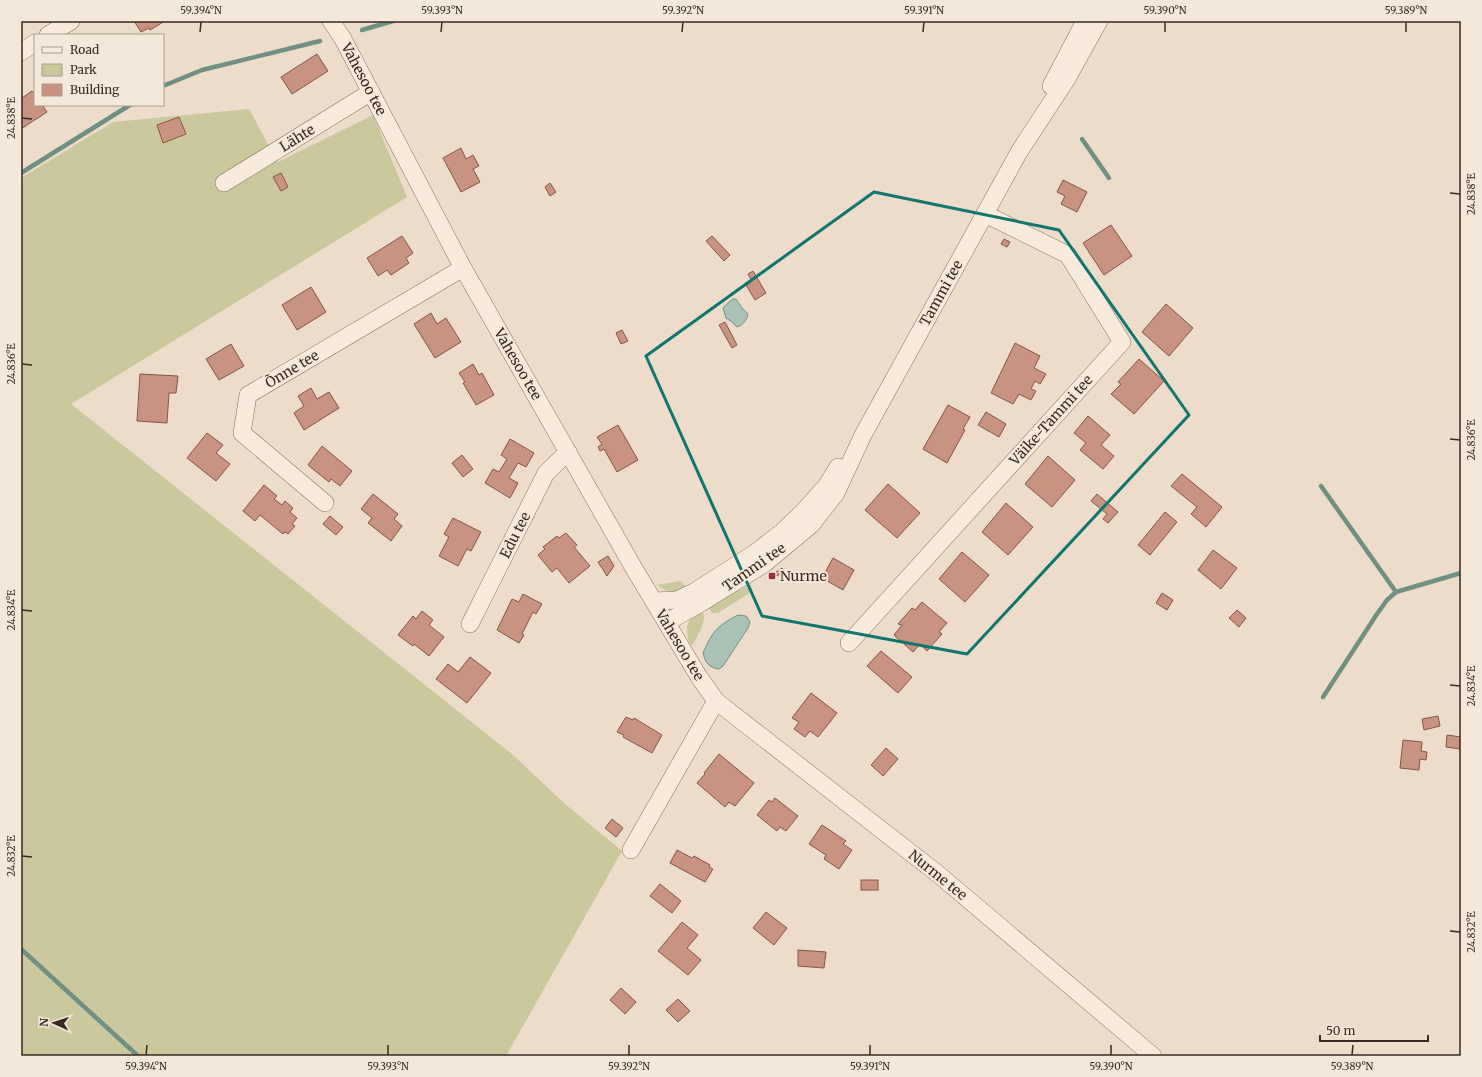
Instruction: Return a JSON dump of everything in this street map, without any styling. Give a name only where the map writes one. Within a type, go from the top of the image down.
[{"type":"street","points":[[50,34],[71,21]]},
{"type":"street","name":"Vahesoo tee","points":[[331,21],[343,39],[463,268],[654,601],[699,677],[716,701]]},
{"type":"street","name":"Tammi tee","points":[[667,622],[764,564],[812,524],[836,493],[863,435],[1019,152],[1058,71],[1085,21]]},
{"type":"street","name":"Tammi tee","points":[[1019,152],[1068,77],[1099,21]]},
{"type":"street","points":[[21,52],[34,44]]},
{"type":"street","name":"Lähte","points":[[224,183],[371,92]]},
{"type":"street","name":"Väike-Tammi tee","points":[[849,643],[1122,342],[1068,255],[985,214]]},
{"type":"street","name":"Õnne tee","points":[[325,503],[242,432],[248,395],[463,268]]},
{"type":"street","name":"Tammi tee","points":[[654,601],[677,600],[694,592],[756,553],[782,532],[804,511],[827,485],[843,460],[863,435]]},
{"type":"street","name":"Edu tee","points":[[470,624],[546,473],[568,452]]},
{"type":"street","points":[[631,850],[716,701]]},
{"type":"street","name":"Nurme tee","points":[[716,701],[938,874],[1153,1056]]},
{"type":"highlighted area","points":[[874,192],[1059,230],[1189,415],[967,654],[762,616],[646,356]]},
{"type":"green space","points":[[249,109],[278,162],[373,115],[407,197],[71,404],[512,754],[565,804],[622,851],[506,1056],[21,1056],[21,178],[113,122]]},
{"type":"green space","points":[[681,581],[688,589],[672,592],[657,585]]},
{"type":"green space","points":[[751,585],[751,592],[718,613],[712,613],[708,606]]},
{"type":"green space","points":[[701,609],[704,616],[702,627],[691,646],[687,630],[689,621],[696,612]]},
{"type":"shaded area","points":[[733,299],[736,299],[748,314],[744,322],[737,327],[726,318],[723,308]]},
{"type":"shaded area","points":[[738,615],[746,616],[750,622],[748,628],[723,666],[719,669],[713,667],[706,662],[703,653],[706,646],[712,635],[720,626]]},
{"type":"building","points":[[134,21],[165,21],[150,30],[149,28],[141,32]]},
{"type":"building","points":[[317,54],[328,71],[292,94],[281,77]]},
{"type":"building","points":[[32,91],[34,93],[34,106],[43,106],[47,112],[21,129],[21,97],[22,98]]},
{"type":"building","points":[[179,117],[186,134],[163,143],[157,125]]},
{"type":"building","points":[[461,148],[466,159],[473,155],[479,166],[473,169],[480,182],[461,192],[443,158]]},
{"type":"building","points":[[281,173],[288,187],[281,191],[273,177]]},
{"type":"building","points":[[1063,180],[1087,192],[1077,212],[1061,204],[1065,196],[1057,192]]},
{"type":"building","points":[[550,183],[556,192],[550,196],[545,187]]},
{"type":"building","points":[[1111,225],[1132,256],[1104,275],[1083,243]]},
{"type":"building","points":[[402,236],[413,253],[406,258],[409,263],[391,275],[387,270],[378,276],[367,258]]},
{"type":"building","points":[[712,236],[730,255],[724,261],[706,241]]},
{"type":"building","points":[[1004,239],[1010,242],[1007,247],[1001,244]]},
{"type":"building","points":[[753,271],[766,293],[755,300],[746,285],[752,281],[748,274]]},
{"type":"building","points":[[311,287],[326,312],[297,330],[282,305]]},
{"type":"building","points":[[1166,304],[1193,328],[1169,356],[1142,332]]},
{"type":"building","points":[[431,313],[437,324],[446,318],[461,342],[435,358],[414,324]]},
{"type":"building","points":[[725,322],[737,345],[732,348],[719,325]]},
{"type":"building","points":[[622,330],[628,341],[621,344],[616,333]]},
{"type":"building","points":[[1015,343],[1040,356],[1034,368],[1046,374],[1040,384],[1035,381],[1031,389],[1036,391],[1031,400],[1019,394],[1013,404],[991,393]]},
{"type":"building","points":[[231,344],[244,366],[219,380],[206,359]]},
{"type":"building","points":[[1139,359],[1164,381],[1134,414],[1111,394],[1121,384],[1118,382]]},
{"type":"building","points":[[473,364],[479,375],[482,373],[494,395],[476,405],[459,373]]},
{"type":"building","points":[[140,374],[178,376],[176,393],[169,393],[167,423],[137,421]]},
{"type":"building","points":[[311,388],[317,399],[329,392],[339,408],[304,430],[294,413],[304,406],[298,396]]},
{"type":"building","points":[[948,405],[970,417],[963,429],[965,430],[947,463],[923,449]]},
{"type":"building","points":[[986,412],[1006,424],[999,437],[978,425]]},
{"type":"building","points":[[1088,416],[1110,435],[1101,445],[1114,456],[1103,469],[1080,450],[1086,443],[1074,433]]},
{"type":"building","points":[[618,425],[638,460],[617,472],[604,449],[600,451],[598,447],[602,444],[597,437]]},
{"type":"building","points":[[207,433],[223,445],[216,453],[230,464],[216,481],[187,458]]},
{"type":"building","points":[[510,439],[534,453],[526,467],[518,463],[509,478],[518,483],[510,498],[485,483],[493,469],[499,472],[507,459],[501,455]]},
{"type":"building","points":[[322,446],[352,471],[340,486],[331,479],[329,482],[308,465]]},
{"type":"building","points":[[462,455],[473,469],[463,477],[452,463]]},
{"type":"building","points":[[1048,456],[1075,480],[1052,507],[1025,484]]},
{"type":"building","points":[[1182,474],[1222,507],[1206,527],[1191,514],[1197,507],[1171,486]]},
{"type":"building","points":[[888,484],[920,513],[897,538],[865,510]]},
{"type":"building","points":[[264,485],[277,496],[274,499],[282,505],[285,501],[293,508],[290,512],[297,518],[292,524],[295,526],[288,534],[285,532],[283,534],[260,515],[255,521],[243,511]]},
{"type":"building","points":[[373,494],[398,514],[394,519],[402,526],[391,541],[368,523],[372,518],[361,509]]},
{"type":"building","points":[[1097,494],[1118,512],[1108,523],[1103,519],[1107,514],[1091,501]]},
{"type":"building","points":[[1006,503],[1033,527],[1008,555],[982,532]]},
{"type":"building","points":[[1165,512],[1177,522],[1150,555],[1138,545]]},
{"type":"building","points":[[330,516],[343,527],[336,535],[323,524]]},
{"type":"building","points":[[453,518],[481,532],[471,551],[467,549],[458,566],[439,556],[449,537],[444,534]]},
{"type":"building","points":[[566,533],[577,545],[574,547],[590,566],[569,583],[557,568],[552,572],[538,555],[545,549],[543,547],[557,536],[559,538]]},
{"type":"building","points":[[1213,550],[1237,568],[1221,589],[1198,570]]},
{"type":"building","points":[[962,552],[989,575],[965,602],[939,579]]},
{"type":"building","points":[[608,556],[614,566],[607,576],[598,562]]},
{"type":"building","points":[[833,558],[854,570],[843,590],[822,578]]},
{"type":"building","points":[[782,568],[784,571],[777,576],[775,573]]},
{"type":"building","points":[[1162,593],[1173,600],[1167,610],[1156,603]]},
{"type":"building","points":[[523,594],[542,604],[536,614],[533,612],[522,634],[524,635],[519,643],[497,630],[512,599],[519,602]]},
{"type":"building","points":[[922,602],[947,623],[939,632],[942,634],[927,651],[920,644],[913,652],[894,635],[902,625],[898,624],[912,608],[915,610]]},
{"type":"building","points":[[1237,610],[1246,618],[1239,627],[1229,618]]},
{"type":"building","points":[[422,611],[433,620],[429,625],[444,637],[429,656],[414,644],[413,646],[398,635],[413,616],[416,619]]},
{"type":"building","points":[[881,651],[912,677],[898,693],[867,666]]},
{"type":"building","points":[[470,657],[491,673],[467,703],[436,679],[448,664],[458,672]]},
{"type":"building","points":[[811,693],[837,713],[818,737],[810,731],[805,737],[794,729],[799,722],[792,718]]},
{"type":"building","points":[[1438,716],[1440,726],[1424,730],[1422,719]]},
{"type":"building","points":[[626,717],[633,720],[634,718],[662,735],[652,753],[623,737],[624,735],[617,732]]},
{"type":"building","points":[[1447,735],[1461,737],[1460,749],[1446,747]]},
{"type":"building","points":[[1403,740],[1422,742],[1421,751],[1427,752],[1426,760],[1420,759],[1419,770],[1400,768]]},
{"type":"building","points":[[886,748],[898,759],[883,776],[871,765]]},
{"type":"building","points":[[719,754],[754,783],[735,806],[729,802],[725,807],[697,783]]},
{"type":"building","points":[[775,798],[798,816],[786,831],[780,827],[777,831],[757,815],[769,800],[772,802]]},
{"type":"building","points":[[612,819],[623,828],[616,837],[605,828]]},
{"type":"building","points":[[822,825],[846,841],[843,844],[852,850],[839,869],[824,859],[826,855],[809,844]]},
{"type":"building","points":[[677,850],[692,858],[694,856],[710,865],[709,867],[713,869],[705,882],[670,863]]},
{"type":"building","points":[[861,880],[878,880],[878,890],[861,890]]},
{"type":"building","points":[[660,884],[681,901],[672,913],[650,896]]},
{"type":"building","points":[[766,912],[787,928],[774,945],[753,928]]},
{"type":"building","points":[[682,922],[698,935],[687,948],[701,960],[688,975],[658,951]]},
{"type":"building","points":[[798,950],[826,952],[824,968],[798,966]]},
{"type":"building","points":[[621,988],[636,1002],[625,1014],[610,1000]]},
{"type":"building","points":[[678,999],[690,1011],[678,1022],[666,1010]]},
{"type":"waterway","points":[[362,30],[393,21]]},
{"type":"waterway","points":[[164,86],[202,70],[320,41]]},
{"type":"waterway","points":[[21,173],[128,106]]},
{"type":"waterway","points":[[1082,139],[1109,178]]},
{"type":"waterway","points":[[1321,486],[1396,592]]},
{"type":"waterway","points":[[1323,697],[1387,600],[1396,592],[1461,573]]},
{"type":"waterway","points":[[21,949],[138,1056]]},
{"type":"place","name":"Nurme","points":[[772,576]]}]
